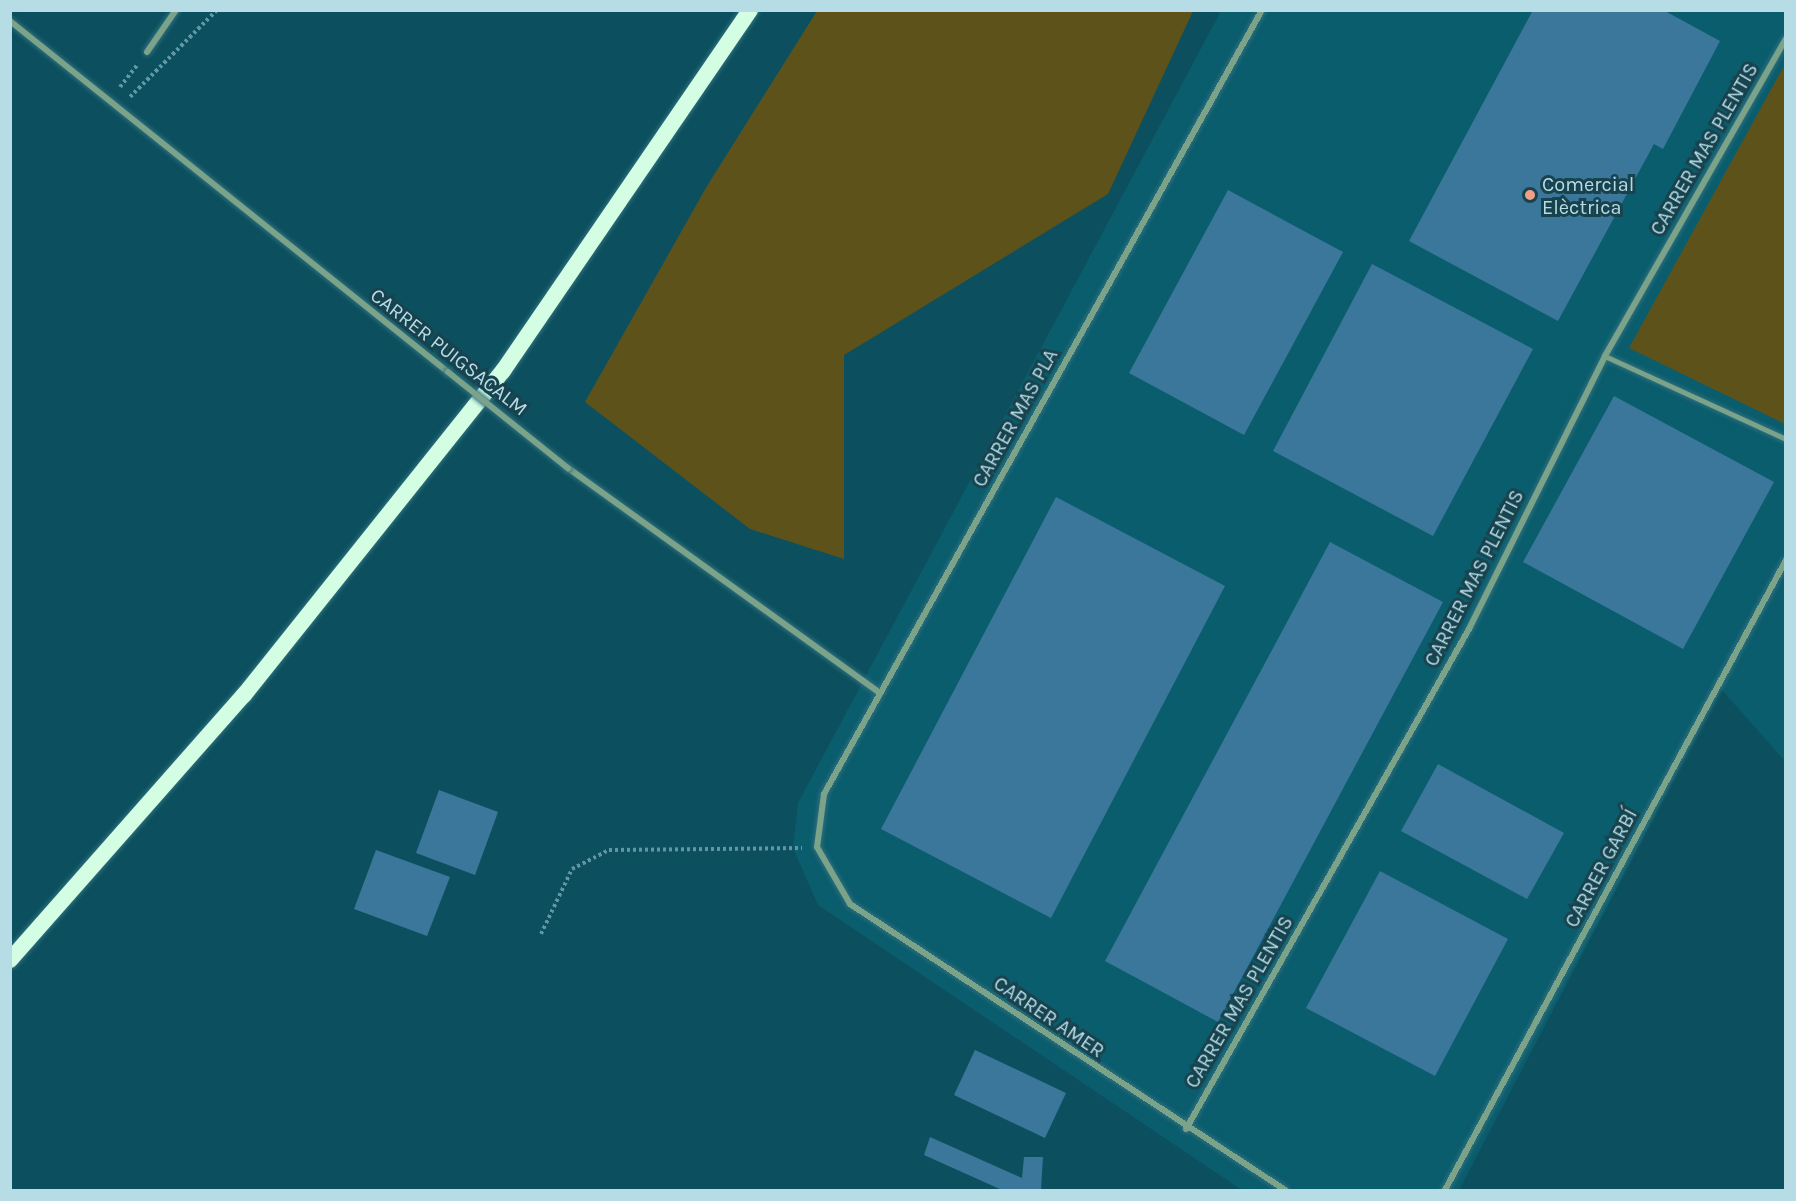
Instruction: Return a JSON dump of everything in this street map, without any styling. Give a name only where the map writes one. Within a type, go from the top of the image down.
[{"type":"highway","points":[[10,960],[244,695],[503,371],[750,10]]},
{"type":"street","points":[[147,52],[176,10]]},
{"type":"street","name":"CARRER MAS PLA","points":[[818,848],[824,794],[1262,10]]},
{"type":"street","name":"CARRER PUIGSACALM","points":[[10,21],[110,98],[568,468],[880,693]]},
{"type":"street","name":"CARRER MAS PLENTIS","points":[[1186,1128],[1469,629],[1605,356],[1785,39]]},
{"type":"street","name":"CARRER GARBÍ","points":[[1445,1191],[1785,560]]},
{"type":"street","name":"CARRER AMER","points":[[818,848],[850,904],[1186,1128],[1285,1191]]},
{"type":"lane","points":[[1605,356],[1785,439]]},
{"type":"path","points":[[117,89],[129,98],[217,10]]},
{"type":"path","points":[[110,98],[147,52]]},
{"type":"path","points":[[541,934],[572,868],[609,850],[818,848]]},
{"type":"shaded area","points":[[817,11],[1193,11],[1108,194],[844,355],[844,559],[750,529],[585,402],[707,186]]},
{"type":"shaded area","points":[[1221,11],[1785,11],[1785,761],[1721,689],[1459,1190],[1242,1190],[818,905],[793,848],[798,803]]},
{"type":"shaded area","points":[[1785,64],[1785,424],[1629,348]]},
{"type":"building","name":"Comercial Elèctrica","points":[[1533,10],[1663,10],[1720,41],[1663,149],[1654,144],[1558,321],[1409,241]]},
{"type":"building","points":[[1228,190],[1343,252],[1244,435],[1129,373]]},
{"type":"building","points":[[1372,264],[1533,349],[1433,536],[1273,451]]},
{"type":"building","points":[[1614,396],[1774,482],[1683,649],[1523,562]]},
{"type":"building","points":[[1056,497],[1225,586],[1051,918],[881,829]]},
{"type":"building","points":[[1330,542],[1443,602],[1218,1022],[1105,961]]},
{"type":"building","points":[[1438,764],[1564,833],[1527,899],[1401,831]]},
{"type":"building","points":[[439,790],[498,812],[475,875],[416,853]]},
{"type":"building","points":[[376,850],[450,877],[427,936],[354,909]]},
{"type":"building","points":[[1380,871],[1508,939],[1435,1076],[1306,1008]]},
{"type":"building","points":[[975,1050],[1066,1093],[1045,1138],[954,1095]]},
{"type":"building","points":[[930,1137],[1022,1178],[1024,1157],[1043,1157],[1041,1190],[1002,1190],[924,1155]]},
{"type":"place","name":"Comercial Elèctrica","points":[[1530,195]]}]
